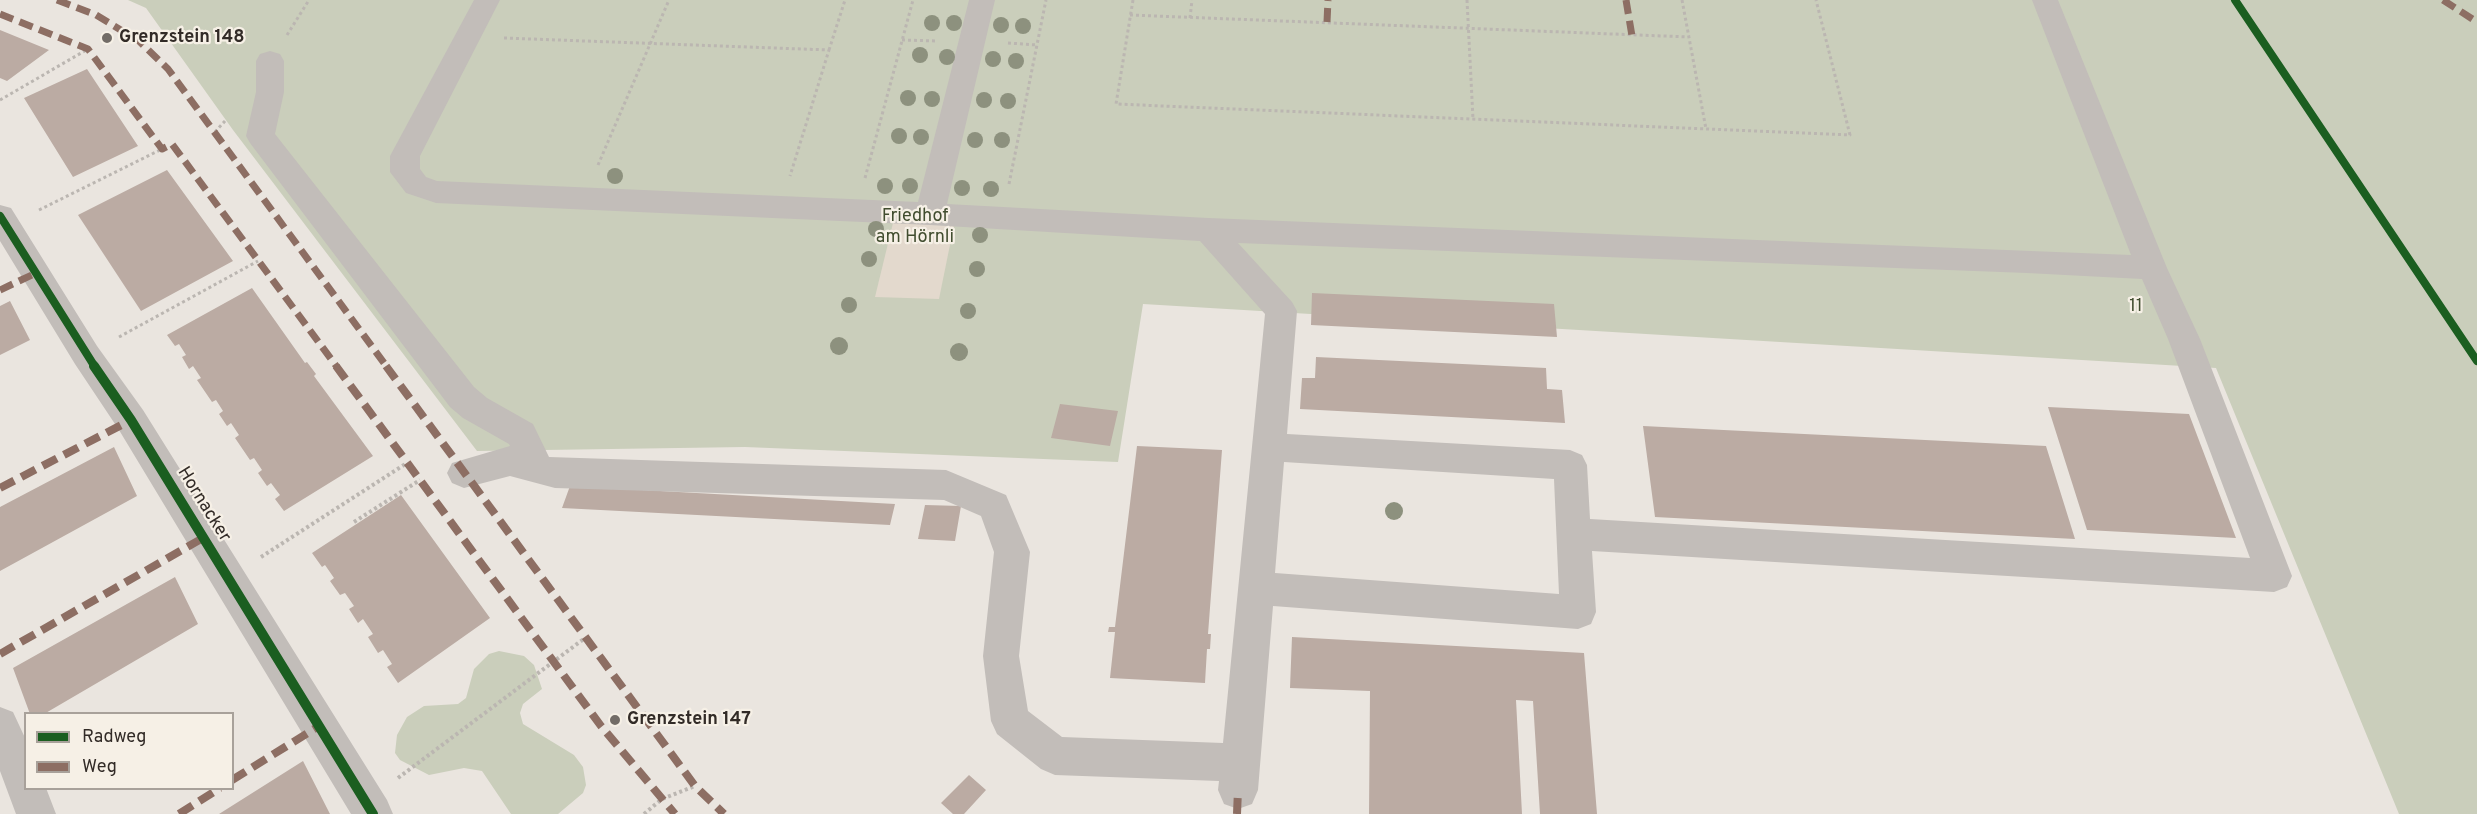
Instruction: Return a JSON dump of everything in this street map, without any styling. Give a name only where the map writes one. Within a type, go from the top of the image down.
[{"type":"street","points":[[487,0],[405,156],[405,172],[416,185],[436,192],[856,210],[1208,230],[2027,261],[2152,268]]},
{"type":"street","points":[[930,214],[982,0]]},
{"type":"street","points":[[1573,534],[2274,576],[2184,339],[2152,268],[2045,0]]},
{"type":"street","points":[[270,61],[270,92],[260,136],[462,397],[475,408],[520,434],[537,468]]},
{"type":"street","name":"Hornacker","points":[[3,221],[86,355],[131,420],[370,808]]},
{"type":"street","points":[[464,473],[510,461],[555,473],[946,484],[994,506],[1012,552],[1001,656],[1010,721],[1055,756],[1240,776],[1281,311],[1208,230]]},
{"type":"street","points":[[1256,588],[1578,612],[1570,465],[1269,447]]},
{"type":"street","points":[[0,725],[24,782]]},
{"type":"street","points":[[27,790],[36,814]]},
{"type":"path","points":[[584,199],[669,0]]},
{"type":"path","points":[[780,207],[845,0]]},
{"type":"path","points":[[856,210],[913,0]]},
{"type":"path","points":[[1003,218],[1046,0]]},
{"type":"path","points":[[1133,0],[1116,104],[1850,135],[1816,0]]},
{"type":"path","points":[[1190,18],[1192,0]]},
{"type":"path","points":[[1467,0],[1473,119]]},
{"type":"path","points":[[1682,0],[1706,129]]},
{"type":"path","points":[[1131,15],[1689,37]]},
{"type":"path","points":[[467,36],[829,50]]},
{"type":"path","points":[[0,100],[88,49]]},
{"type":"path","points":[[3,221],[162,148]]},
{"type":"path","points":[[86,355],[258,261]]},
{"type":"path","points":[[228,578],[407,463]]},
{"type":"path","points":[[354,522],[420,480]]},
{"type":"path","points":[[370,808],[585,638]]},
{"type":"path","points":[[644,814],[662,799],[695,786]]},
{"type":"green space","name":"Friedhof am Hörnli","points":[[128,0],[2477,0],[2477,814],[2399,814],[2216,368],[1143,304],[1118,462],[745,447],[477,451],[233,130],[146,8]]},
{"type":"green space","points":[[499,651],[524,656],[534,665],[542,689],[523,704],[520,713],[523,724],[574,755],[583,767],[586,785],[583,793],[558,814],[511,814],[482,771],[464,768],[429,775],[400,760],[395,753],[397,735],[407,717],[424,706],[458,704],[466,698],[474,669],[489,654]]},
{"type":"shaded area","points":[[893,223],[954,225],[939,299],[875,297]]},
{"type":"building","points":[[0,30],[49,50],[7,81],[0,78]]},
{"type":"building","points":[[87,69],[138,146],[73,177],[24,98]]},
{"type":"building","points":[[167,170],[233,261],[141,311],[78,215]]},
{"type":"building","points":[[252,288],[373,456],[284,511],[275,499],[280,495],[271,483],[267,486],[258,473],[262,470],[254,458],[250,460],[235,438],[239,435],[231,423],[227,426],[219,414],[223,411],[216,400],[212,402],[197,380],[201,378],[193,366],[189,369],[182,357],[186,355],[179,344],[175,346],[167,335]]},
{"type":"building","points":[[1312,293],[1554,304],[1557,337],[1311,325]]},
{"type":"building","points":[[10,301],[30,340],[0,355],[0,306]]},
{"type":"building","points":[[1316,357],[1546,368],[1547,389],[1562,390],[1565,423],[1300,409],[1302,378],[1315,378]]},
{"type":"building","points":[[1060,404],[1118,411],[1110,446],[1051,438]]},
{"type":"building","points":[[2048,407],[2189,414],[2236,538],[2087,530]]},
{"type":"building","points":[[1643,426],[2046,446],[2075,539],[1655,517]]},
{"type":"building","points":[[1137,446],[1222,450],[1208,634],[1211,634],[1210,649],[1207,649],[1205,683],[1110,678],[1115,632],[1108,632],[1109,627],[1115,627]]},
{"type":"building","points":[[114,447],[137,496],[0,571],[0,507]]},
{"type":"building","points":[[570,486],[895,504],[890,525],[562,508]]},
{"type":"building","points":[[401,495],[490,618],[398,683],[387,667],[392,664],[383,650],[378,653],[368,637],[373,634],[363,619],[358,623],[349,609],[354,606],[345,593],[340,595],[330,581],[334,578],[325,565],[322,567],[312,553]]},
{"type":"building","points":[[925,505],[961,506],[955,541],[918,539]]},
{"type":"building","points":[[175,577],[198,624],[47,712],[29,712],[13,668]]},
{"type":"building","points":[[1292,637],[1584,653],[1597,814],[1540,814],[1533,701],[1516,700],[1522,814],[1369,814],[1370,691],[1290,688]]},
{"type":"building","points":[[303,761],[330,814],[219,814]]},
{"type":"building","points":[[969,775],[986,790],[964,814],[953,814],[941,803]]},
{"type":"marked path","points":[[57,0],[96,15],[139,41],[168,69],[695,786],[724,814]]},
{"type":"marked path","points":[[1327,22],[1328,0]]},
{"type":"marked path","points":[[1626,0],[1632,36]]},
{"type":"marked path","points":[[2443,0],[2477,22]]},
{"type":"marked path","points":[[0,14],[88,49],[162,149],[172,144],[601,726],[675,814]]},
{"type":"marked path","points":[[0,290],[36,273]]},
{"type":"marked path","points":[[0,488],[131,420]]},
{"type":"marked path","points":[[0,654],[203,538]]},
{"type":"marked path","points":[[234,779],[319,726]]},
{"type":"marked path","points":[[179,814],[217,790]]},
{"type":"marked path","points":[[1237,814],[1238,790]]},
{"type":"cycle path","points":[[2235,0],[2477,361]]},
{"type":"cycle path","points":[[0,216],[86,355],[131,420],[373,814]]},
{"type":"place","name":"Grenzstein 148","points":[[107,38]]},
{"type":"place","name":"Grenzstein 147","points":[[615,720]]},
{"type":"park label","name":"11","points":[[2136,307]]}]
